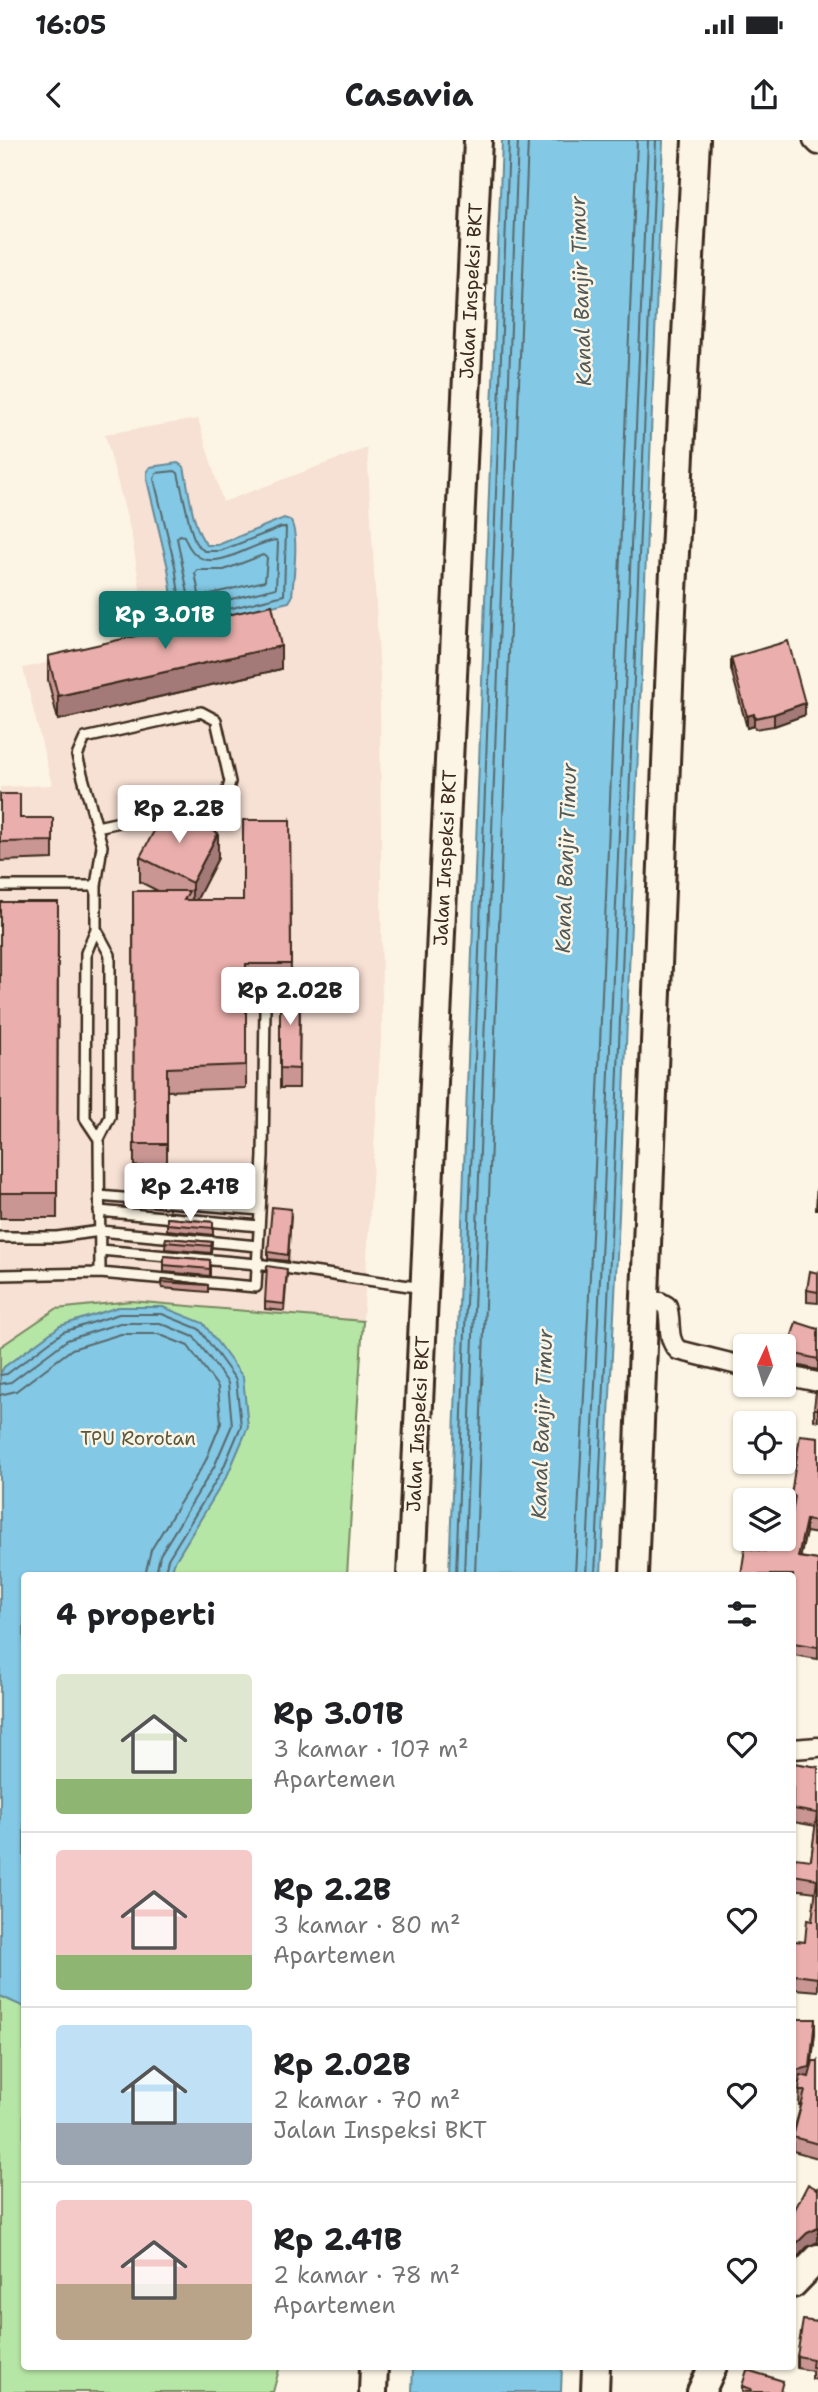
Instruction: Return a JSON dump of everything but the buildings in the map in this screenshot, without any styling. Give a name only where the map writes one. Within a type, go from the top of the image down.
[{"type":"street","name":"Jalan Inspeksi BKT","points":[[411,1572],[478,140]]},
{"type":"street","points":[[634,1572],[672,611],[696,140]]},
{"type":"street","points":[[813,140],[818,145]]},
{"type":"street","points":[[645,1301],[660,1302],[667,1306],[672,1345],[678,1350],[733,1364]]},
{"type":"street","points":[[796,1378],[818,1382]]},
{"type":"street","points":[[796,1749],[818,1747]]},
{"type":"street","points":[[796,2281],[818,2258]]},
{"type":"street","points":[[373,2392],[374,2370]]},
{"type":"street","points":[[595,2392],[596,2370]]},
{"type":"street","points":[[701,2392],[711,2370]]},
{"type":"lane","points":[[97,827],[225,799],[230,782],[216,720],[201,712],[85,738],[77,756],[102,846],[96,886],[96,929],[86,953],[85,1118],[99,1139]]},
{"type":"lane","points":[[0,886],[96,886]]},
{"type":"lane","points":[[96,929],[110,955],[110,1117],[99,1139],[100,1273]]},
{"type":"lane","points":[[0,1275],[100,1273],[256,1287],[263,1156],[265,1008]]},
{"type":"lane","points":[[99,1196],[260,1210]]},
{"type":"lane","points":[[99,1211],[259,1226]]},
{"type":"lane","points":[[0,1237],[57,1237],[100,1231],[258,1246]]},
{"type":"lane","points":[[100,1250],[257,1264],[425,1289]]},
{"type":"shaded area","points":[[198,419],[223,502],[367,448],[380,675],[382,1023],[363,1321],[131,1301],[56,1309],[0,1347],[0,787],[52,785],[23,668],[148,641],[132,537],[105,434]]},
{"type":"green space","name":"TPU Rorotan","points":[[131,1301],[363,1321],[347,1572],[21,1572],[21,2370],[279,2370],[273,2392],[0,2392],[0,1347],[56,1309]]},
{"type":"water","name":"Kanal Banjir Timur","points":[[502,140],[663,140],[619,1216],[601,1572],[449,1572]]},
{"type":"water","points":[[178,463],[184,467],[194,519],[207,545],[218,545],[284,518],[290,520],[295,546],[292,597],[289,602],[187,627],[181,625],[174,611],[168,568],[147,480],[150,467]]},
{"type":"water","points":[[118,1307],[163,1307],[203,1323],[243,1377],[248,1427],[228,1474],[174,1563],[172,1572],[21,1572],[21,2006],[0,1996],[0,1374],[4,1367],[60,1326]]},
{"type":"water","points":[[413,2370],[562,2370],[561,2392],[412,2392]]}]
